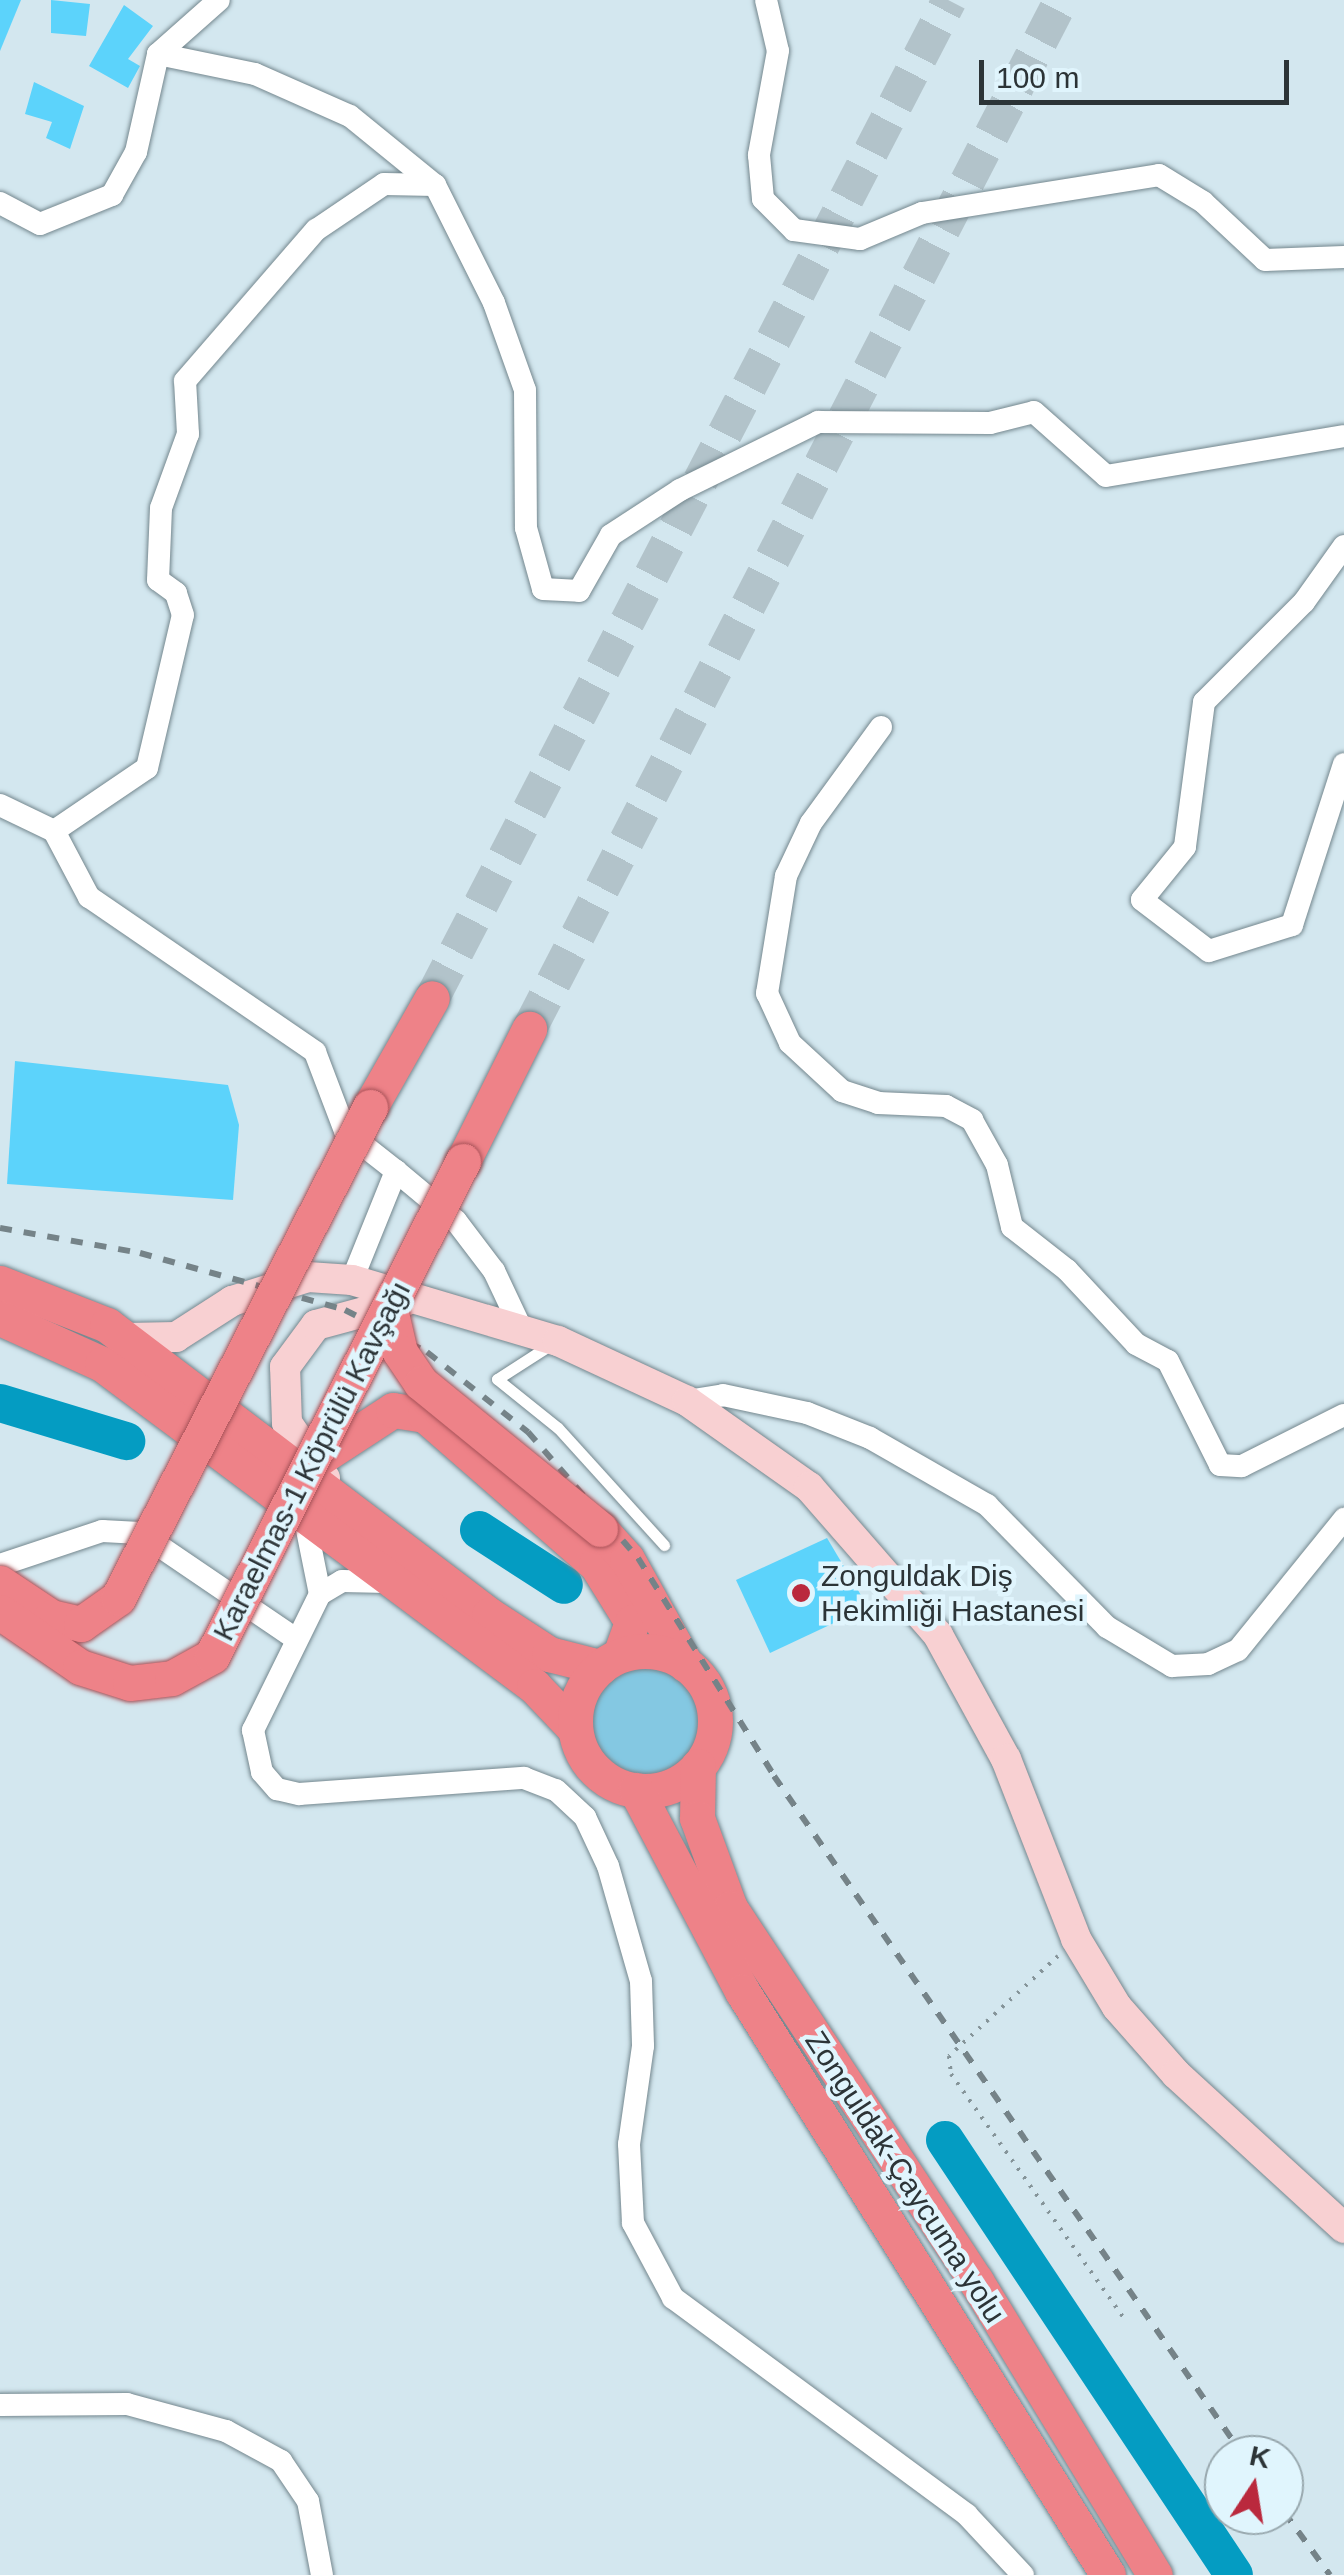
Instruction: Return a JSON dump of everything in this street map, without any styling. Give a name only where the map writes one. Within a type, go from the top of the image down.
[{"type":"highway","points":[[0,1582],[52,1617],[80,1624],[118,1598],[370,1106],[432,998]]},
{"type":"highway","name":"Karaelmas-1 Köprülü Kavşağı","points":[[0,1612],[80,1667],[130,1683],[172,1678],[212,1656],[314,1461],[529,1029]]},
{"type":"highway","points":[[0,1283],[64,1302],[126,1338],[349,1508],[550,1654],[610,1661],[643,1651],[686,1665]]},
{"type":"highway","points":[[390,1309],[400,1352],[421,1384],[598,1546],[632,1622],[610,1661],[584,1684],[575,1729]]},
{"type":"highway","points":[[0,1318],[68,1345],[534,1686],[575,1729],[595,1771],[636,1790],[681,1781],[698,1766],[715,1724],[702,1681],[686,1665],[628,1559],[598,1546],[425,1415],[393,1410],[314,1461]]},
{"type":"highway","points":[[0,1336],[68,1345]]},
{"type":"highway","name":"Zonguldak-Çaycuma yolu","points":[[698,1766],[696,1818],[730,1908],[976,2282],[1155,2575]]},
{"type":"highway","points":[[636,1790],[742,1991],[1108,2575]]},
{"type":"main road","points":[[126,1338],[176,1337],[232,1301],[308,1277],[352,1280],[430,1297],[558,1340],[687,1401],[809,1488],[938,1634],[1006,1760],[1076,1940],[1117,2007],[1176,2074],[1344,2228]]},
{"type":"main road","points":[[349,1508],[286,1423],[285,1367],[316,1325],[430,1297]]},
{"type":"street","points":[[0,203],[40,224],[112,195],[136,152],[158,54],[219,0]]},
{"type":"street","points":[[766,0],[778,52],[759,155],[763,199],[794,230],[860,239],[922,213],[1159,175],[1203,202],[1265,260],[1344,257]]},
{"type":"street","points":[[158,54],[256,74],[350,116],[435,185],[494,303],[524,390],[526,528],[543,590],[578,591],[611,534],[680,490],[818,422],[990,423],[1034,412],[1106,476],[1344,436]]},
{"type":"street","points":[[54,832],[148,768],[183,615],[176,593],[158,580],[161,508],[188,434],[186,381],[316,230],[384,184],[435,185]]},
{"type":"street","points":[[1344,546],[1304,602],[1204,702],[1184,847],[1142,900],[1209,950],[1292,925],[1344,764]]},
{"type":"street","points":[[881,726],[811,823],[786,876],[767,993],[790,1043],[842,1091],[878,1103],[946,1106],[972,1120],[997,1165],[1012,1227],[1066,1270],[1136,1344],[1168,1360],[1220,1465],[1242,1466],[1344,1415]]},
{"type":"street","points":[[0,805],[54,832],[89,897],[315,1052],[345,1131],[456,1221],[494,1272],[520,1326]]},
{"type":"street","points":[[352,1280],[396,1171]]},
{"type":"street","points":[[687,1401],[722,1395],[806,1413],[870,1438],[988,1504],[1107,1626],[1172,1666],[1208,1664],[1238,1650],[1344,1519]]},
{"type":"street","points":[[303,1514],[320,1594]]},
{"type":"street","points":[[0,1565],[102,1530],[140,1534],[296,1639]]},
{"type":"street","points":[[395,1582],[342,1581],[320,1594],[253,1730],[252,1754],[277,1788],[323,1793],[524,1778],[556,1790],[585,1818],[608,1866],[640,1981],[644,2046],[629,2144],[633,2222],[673,2298],[968,2515],[1022,2575]]},
{"type":"street","points":[[0,2405],[127,2404],[240,2438],[281,2461],[308,2501],[322,2575]]},
{"type":"lane","points":[[558,1340],[497,1379],[558,1428],[664,1545]]},
{"type":"path","points":[[1076,1940],[949,2056],[951,2074],[1125,2320]]},
{"type":"shaded area","points":[[645,1657],[681,1667],[699,1685],[709,1721],[699,1757],[681,1775],[645,1785],[609,1775],[591,1757],[581,1721],[591,1685],[609,1667]]},
{"type":"building","points":[[0,0],[21,0],[0,51]]},
{"type":"building","points":[[51,0],[90,4],[86,36],[51,33]]},
{"type":"building","points":[[124,5],[153,26],[128,59],[140,66],[128,88],[89,66]]},
{"type":"building","points":[[34,82],[84,106],[70,149],[46,138],[52,122],[25,114]]},
{"type":"building","points":[[15,1061],[228,1085],[239,1125],[233,1200],[7,1184]]},
{"type":"building","name":"Zonguldak Diş Hekimliği Hastanesi","points":[[827,1538],[868,1607],[770,1653],[736,1580]]},
{"type":"waterway","points":[[0,1403],[126,1441]]},
{"type":"waterway","points":[[479,1530],[564,1585]]},
{"type":"waterway","points":[[945,2140],[1234,2575]]},
{"type":"tunnel","points":[[432,998],[949,0]]},
{"type":"tunnel","points":[[529,1029],[1061,0]]},
{"type":"railway","points":[[0,1228],[140,1253],[345,1310],[427,1352],[528,1432],[638,1558],[774,1776],[1229,2435]]},
{"type":"railway","points":[[1301,2535],[1330,2575]]},
{"type":"place","name":"Zonguldak Diş Hekimliği Hastanesi","points":[[801,1593]]}]
